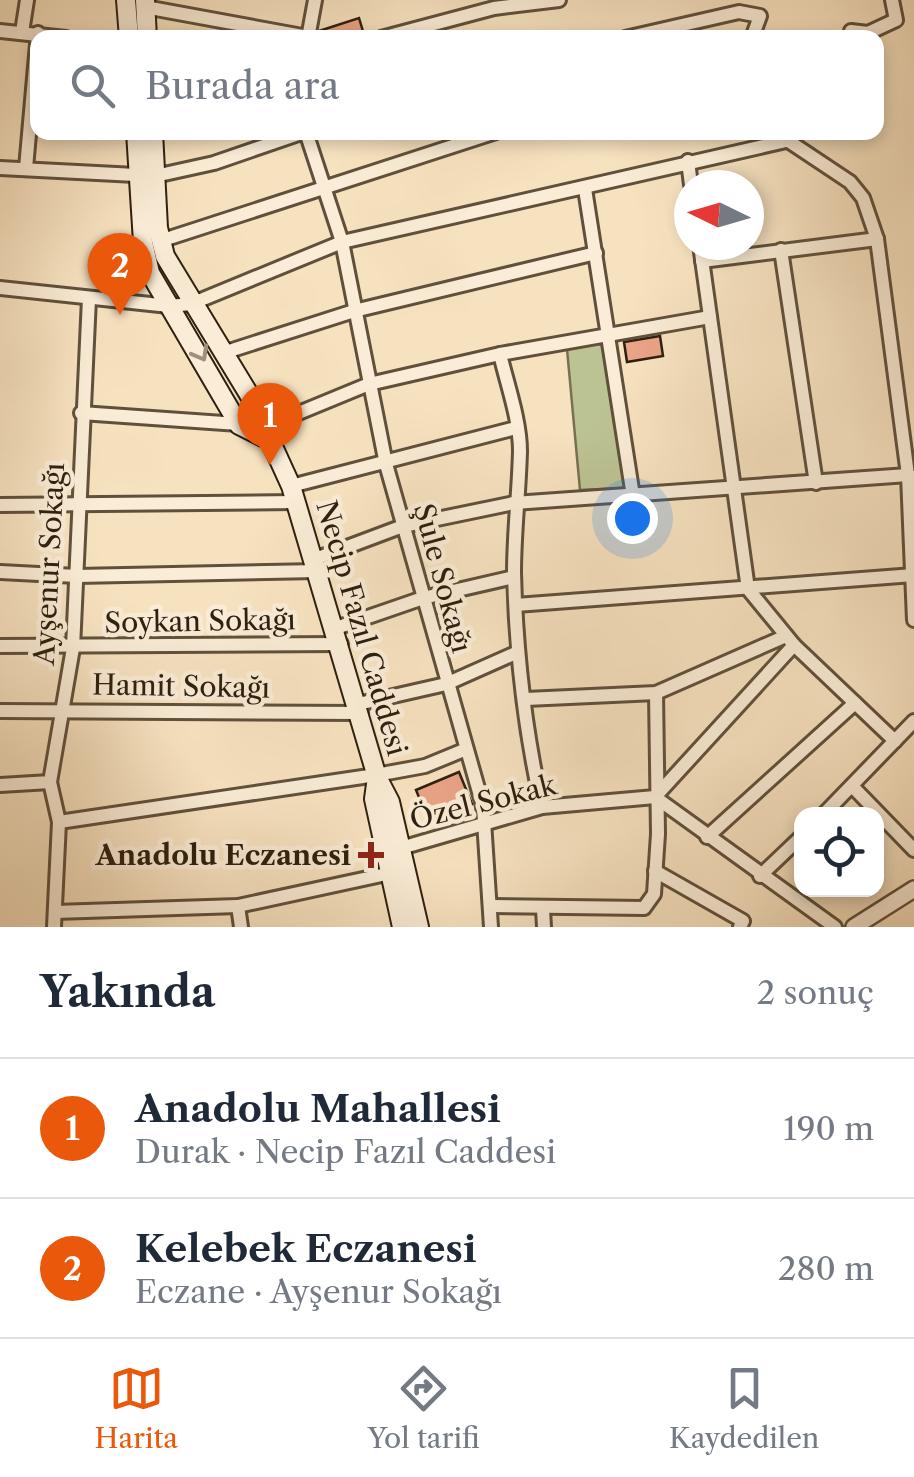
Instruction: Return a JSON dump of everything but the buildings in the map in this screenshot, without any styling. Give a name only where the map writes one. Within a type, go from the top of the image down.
[{"type":"main road","points":[[126,0],[128,30]]},
{"type":"main road","points":[[145,4],[147,30]]},
{"type":"main road","points":[[138,140],[160,241]]},
{"type":"main road","points":[[152,140],[147,176],[146,257],[169,306],[239,425],[268,433]]},
{"type":"main road","name":"Necip Fazıl Caddesi","points":[[160,241],[268,433],[294,494],[360,708],[376,776],[387,794],[420,927]]},
{"type":"main road","name":"Necip Fazıl Caddesi","points":[[376,776],[374,799],[402,927]]},
{"type":"street","points":[[22,32],[27,0]]},
{"type":"street","points":[[309,30],[315,0]]},
{"type":"street","points":[[412,30],[494,8],[559,0]]},
{"type":"street","points":[[874,30],[896,20],[892,0]]},
{"type":"street","points":[[145,4],[273,30]]},
{"type":"street","points":[[660,30],[738,12],[760,16],[755,30]]},
{"type":"street","points":[[0,32],[30,32]]},
{"type":"street","points":[[26,168],[30,123]]},
{"type":"street","points":[[0,168],[147,176],[214,163],[282,140]]},
{"type":"street","name":"Şule Sokağı","points":[[308,140],[342,242],[386,464],[482,806],[490,927]]},
{"type":"street","points":[[160,241],[471,140]]},
{"type":"street","points":[[0,288],[169,306],[192,304],[342,242],[584,189],[768,140]]},
{"type":"street","points":[[785,140],[850,182],[863,198],[877,239],[911,476],[914,620]]},
{"type":"street","points":[[688,161],[689,170]]},
{"type":"street","points":[[584,189],[633,496]]},
{"type":"street","points":[[764,252],[877,239]]},
{"type":"street","points":[[781,250],[816,483]]},
{"type":"street","points":[[223,352],[354,311],[596,253]]},
{"type":"street","points":[[702,260],[748,589],[790,641],[896,741]]},
{"type":"street","name":"Ayşenur Sokağı","points":[[50,782],[72,648],[81,507],[80,413],[89,298]]},
{"type":"street","points":[[268,433],[369,384],[500,354],[710,317]]},
{"type":"street","points":[[500,354],[520,449],[514,503],[518,652],[526,699],[526,738],[542,808]]},
{"type":"street","points":[[80,413],[239,425]]},
{"type":"street","points":[[0,504],[81,507],[294,494],[516,428]]},
{"type":"street","points":[[0,572],[77,576],[317,565],[403,526],[514,503],[911,476]]},
{"type":"street","points":[[516,605],[912,574]]},
{"type":"street","name":"Soykan Sokağı","points":[[0,646],[72,648],[339,636],[423,598],[514,577]]},
{"type":"street","points":[[526,699],[656,693],[790,641]]},
{"type":"street","points":[[655,797],[790,641]]},
{"type":"street","name":"Hamit Sokağı","points":[[0,711],[360,708],[446,684],[518,652]]},
{"type":"street","points":[[490,906],[644,908],[654,894],[656,693]]},
{"type":"street","points":[[706,838],[855,703]]},
{"type":"street","points":[[832,807],[914,721]]},
{"type":"street","points":[[59,822],[376,776],[425,766],[464,750]]},
{"type":"street","points":[[0,785],[50,782],[59,822],[54,927]]},
{"type":"street","points":[[854,787],[914,850]]},
{"type":"street","points":[[655,797],[706,838],[835,927]]},
{"type":"street","name":"Özel Sokak","points":[[401,848],[542,808],[655,797]]},
{"type":"street","points":[[760,876],[794,844]]},
{"type":"street","points":[[655,871],[743,921],[740,927]]},
{"type":"street","points":[[55,912],[238,906],[391,872]]},
{"type":"street","points":[[854,927],[914,890]]},
{"type":"street","points":[[238,906],[241,927]]},
{"type":"street","points":[[544,909],[544,927]]},
{"type":"street","points":[[152,910],[152,927]]},
{"type":"green space","points":[[596,342],[604,347],[626,488],[580,490],[567,349]]},
{"type":"place","name":"Kelebek Eczanesi","points":[[120,315]]},
{"type":"place","name":"Anadolu Mahallesi","points":[[270,465]]},
{"type":"place","name":"Anadolu Eczanesi","points":[[371,855]]}]
